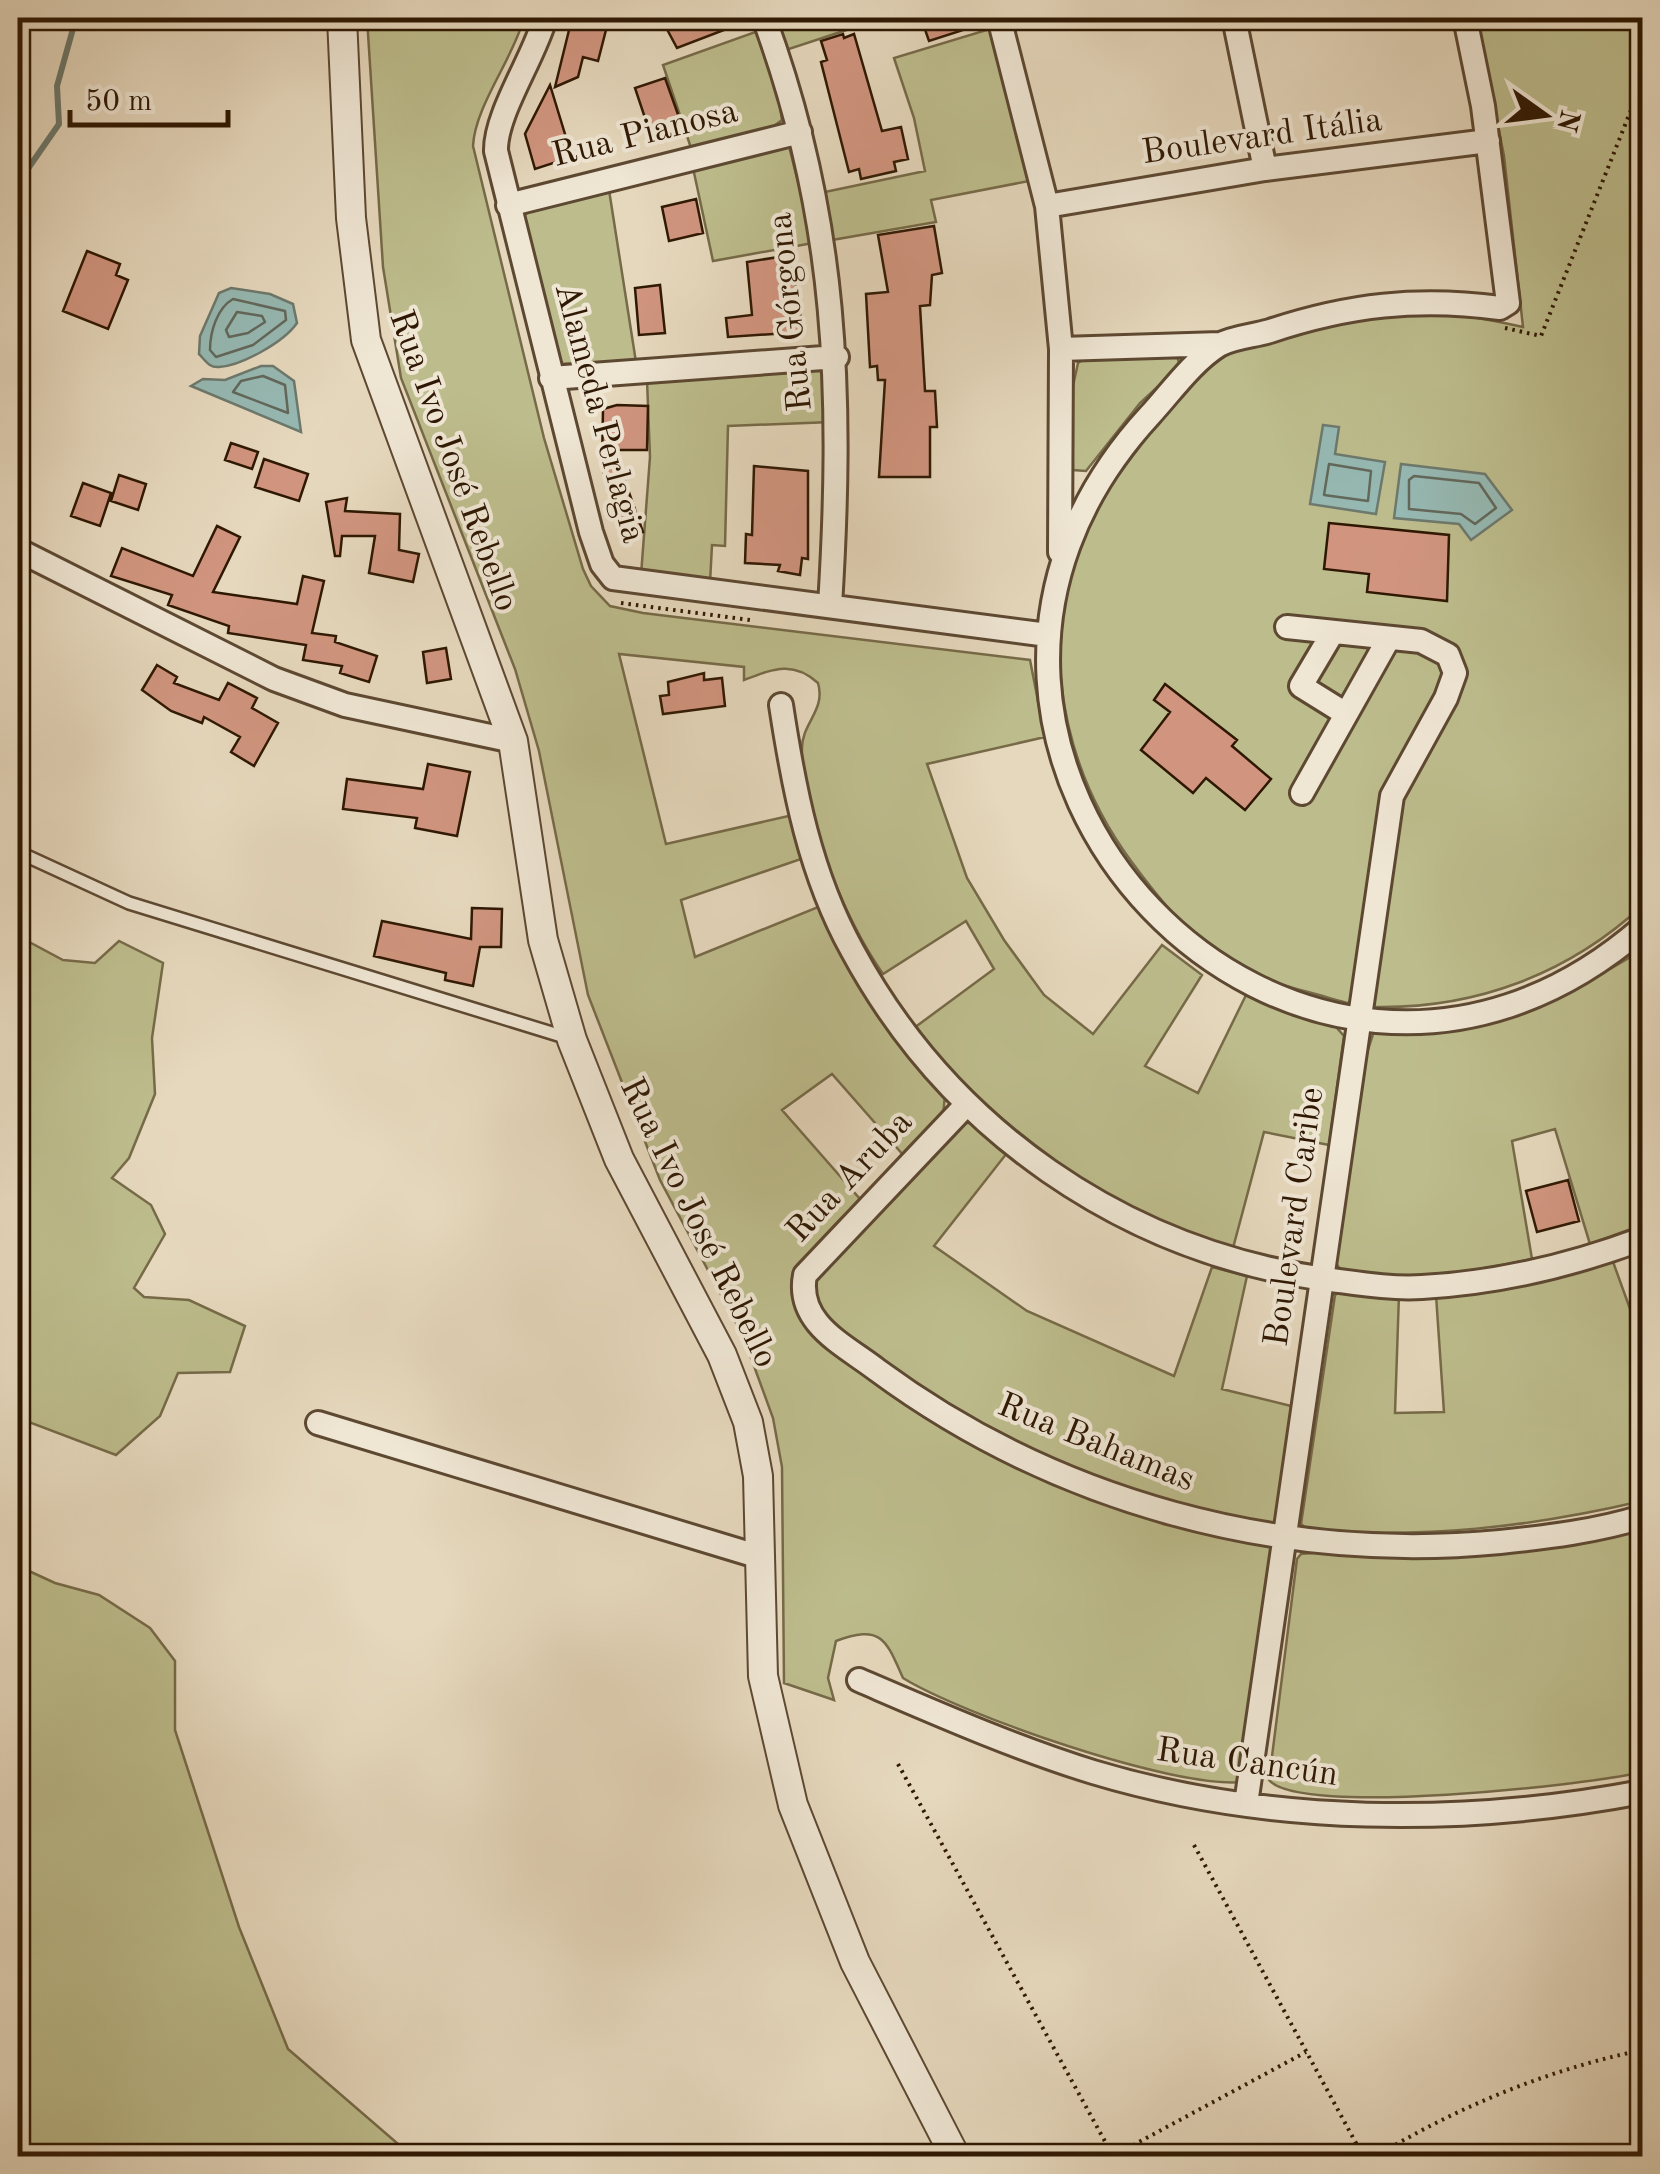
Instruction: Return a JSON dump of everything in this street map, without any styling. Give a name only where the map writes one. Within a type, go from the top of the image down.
[{"type":"street","name":"Rua Ivo José Rebello","points":[[342,18],[351,218],[366,340],[512,742],[544,940],[572,1040],[618,1158],[738,1390],[756,1461],[763,1676],[793,1805],[855,1962],[955,2156]]},
{"type":"street","name":"Alameda Perlagia","points":[[545,18],[531,61],[496,135],[508,205],[591,532],[602,564],[613,578],[1048,636]]},
{"type":"street","name":"Rua Górgona","points":[[764,18],[800,132],[826,254],[836,357],[838,471],[830,606]]},
{"type":"street","points":[[999,18],[1047,206],[1061,349],[1060,572]]},
{"type":"street","points":[[1234,18],[1265,170]]},
{"type":"street","points":[[1061,349],[1220,344],[1354,307],[1422,300],[1500,308],[1508,303],[1488,141],[1465,18]]},
{"type":"street","name":"Rua Pianosa","points":[[508,205],[800,132]]},
{"type":"street","name":"Boulevard Itália","points":[[1047,206],[1265,170],[1488,141]]},
{"type":"street","points":[[1220,344],[1113,457],[1082,513],[1060,572],[1048,636],[1056,726],[1069,779],[1104,854],[1168,927],[1244,980],[1307,1006],[1358,1019],[1418,1022],[1492,1013],[1557,987],[1642,928]]},
{"type":"street","points":[[551,378],[836,357]]},
{"type":"street","points":[[18,550],[274,679],[345,705],[512,742]]},
{"type":"street","points":[[1287,626],[1389,638],[1302,794]]},
{"type":"street","points":[[1333,632],[1301,686],[1346,714]]},
{"type":"street","name":"Boulevard Caribe","points":[[1246,1804],[1392,796],[1446,698],[1455,673],[1448,655],[1421,641],[1389,638]]},
{"type":"street","points":[[782,705],[799,811],[851,948],[909,1038],[966,1105],[1029,1160],[1145,1229],[1249,1266],[1322,1278],[1420,1287],[1511,1277],[1642,1239]]},
{"type":"street","name":"Rua Aruba","points":[[803,1304],[806,1275],[966,1105]]},
{"type":"street","name":"Rua Bahamas","points":[[803,1304],[818,1324],[888,1378],[993,1444],[1136,1504],[1287,1539],[1376,1546],[1468,1545],[1556,1535],[1642,1516]]},
{"type":"street","points":[[318,1424],[760,1557]]},
{"type":"street","name":"Rua Cancún","points":[[859,1680],[1091,1771],[1246,1804],[1327,1813],[1423,1815],[1574,1804],[1642,1792]]},
{"type":"lane","points":[[18,852],[129,902],[572,1040]]},
{"type":"path","points":[[1503,328],[1541,336],[1634,105],[1642,71]]},
{"type":"path","points":[[609,600],[642,608],[751,620]]},
{"type":"path","points":[[898,1764],[1113,2156],[1306,2052]]},
{"type":"path","points":[[1194,1844],[1363,2156]]},
{"type":"path","points":[[1376,2156],[1470,2105],[1524,2082],[1642,2050]]},
{"type":"shaded area","points":[[367,18],[524,18],[480,115],[473,146],[544,438],[583,569],[591,586],[610,606],[1030,660],[1045,737],[927,764],[967,878],[1004,940],[1044,995],[1093,1034],[1162,945],[1202,975],[1145,1066],[1198,1093],[1247,993],[1336,1027],[1344,1036],[1329,1145],[1264,1132],[1233,1248],[1140,1212],[1098,1189],[1018,1133],[914,1028],[994,969],[966,921],[883,974],[869,952],[828,865],[803,774],[803,739],[819,701],[818,683],[791,669],[744,680],[744,667],[619,654],[666,844],[793,815],[804,858],[681,900],[695,957],[823,905],[945,1095],[943,1116],[904,1156],[832,1074],[782,1110],[860,1199],[824,1236],[802,1266],[793,1297],[798,1312],[825,1343],[1039,1475],[1129,1512],[1274,1550],[1242,1782],[1210,1781],[1121,1762],[972,1711],[903,1678],[886,1645],[873,1635],[836,1641],[828,1678],[834,1700],[784,1683],[782,1467],[773,1418],[743,1336],[660,1180],[588,995],[539,751],[515,669],[401,378],[383,267]]},
{"type":"shaded area","points":[[774,18],[883,18],[786,50]]},
{"type":"shaded area","points":[[1477,18],[1642,18],[1642,906],[1583,951],[1519,983],[1449,1002],[1366,1007],[1284,985],[1234,965],[1190,931],[1131,861],[1093,796],[1068,726],[1060,652],[1062,614],[1074,556],[1101,500],[1173,404],[1224,357],[1246,346],[1312,326],[1400,312],[1458,315],[1523,327],[1504,156]]},
{"type":"shaded area","points":[[993,28],[1023,136],[1029,181],[931,200],[936,222],[832,240],[825,192],[925,171],[914,118],[894,58]]},
{"type":"shaded area","points":[[758,31],[777,85],[782,120],[774,126],[691,148],[663,65]]},
{"type":"shaded area","points":[[789,146],[813,243],[713,261],[693,168]]},
{"type":"shaded area","points":[[609,190],[636,362],[556,364],[521,217],[534,209]]},
{"type":"shaded area","points":[[1177,356],[1180,366],[1140,403],[1086,471],[1073,470],[1071,395],[1078,363],[1085,358]]},
{"type":"shaded area","points":[[821,368],[830,372],[831,422],[728,426],[725,546],[712,545],[710,583],[641,575],[650,457],[647,380]]},
{"type":"shaded area","points":[[18,936],[63,960],[95,963],[119,941],[163,963],[152,1038],[155,1094],[129,1158],[112,1178],[151,1205],[165,1234],[134,1288],[144,1297],[189,1300],[245,1326],[230,1372],[178,1373],[160,1416],[116,1455],[18,1418]]},
{"type":"shaded area","points":[[1642,950],[1642,1225],[1590,1244],[1555,1129],[1512,1141],[1532,1259],[1409,1277],[1340,1269],[1335,1262],[1365,1059],[1374,1031],[1459,1027],[1508,1016],[1577,987]]},
{"type":"shaded area","points":[[962,1123],[974,1123],[1007,1153],[934,1246],[1027,1311],[1174,1376],[1212,1267],[1247,1276],[1222,1389],[1295,1407],[1281,1517],[1271,1524],[1183,1505],[1058,1460],[977,1421],[905,1378],[858,1345],[816,1306],[816,1277]]},
{"type":"shaded area","points":[[1612,1259],[1642,1342],[1642,1501],[1476,1529],[1352,1532],[1308,1530],[1301,1524],[1335,1295],[1342,1291],[1399,1294],[1395,1413],[1444,1412],[1436,1295]]},
{"type":"shaded area","points":[[1642,1522],[1642,1772],[1509,1790],[1386,1797],[1291,1791],[1269,1780],[1297,1559],[1301,1554]]},
{"type":"shaded area","points":[[18,1566],[55,1583],[99,1595],[150,1628],[175,1661],[175,1730],[239,1927],[288,2049],[412,2156],[18,2156]]},
{"type":"water","points":[[231,288],[270,294],[293,304],[297,323],[261,352],[216,367],[199,354],[200,336],[219,293]]},
{"type":"water","points":[[261,366],[273,366],[294,381],[301,432],[191,386],[203,379],[225,380]]},
{"type":"water","points":[[1323,425],[1339,427],[1335,454],[1385,462],[1376,514],[1310,504]]},
{"type":"water","points":[[1401,464],[1485,474],[1512,510],[1471,540],[1459,524],[1394,518]]},
{"type":"building","points":[[572,18],[604,18],[607,26],[598,61],[583,57],[578,77],[555,87]]},
{"type":"building","points":[[661,18],[749,18],[750,20],[677,48]]},
{"type":"building","points":[[921,18],[984,18],[985,23],[929,41]]},
{"type":"building","points":[[843,34],[844,38],[854,34],[882,131],[901,127],[908,159],[894,162],[896,171],[861,179],[859,169],[849,172],[821,62],[827,60],[821,41]]},
{"type":"building","points":[[665,78],[680,120],[649,130],[635,88]]},
{"type":"building","points":[[550,85],[572,157],[535,169],[525,134]]},
{"type":"building","points":[[696,199],[703,233],[669,241],[662,207]]},
{"type":"building","points":[[934,226],[942,273],[932,275],[930,305],[920,306],[925,391],[935,391],[937,427],[930,427],[930,477],[879,477],[885,380],[878,380],[877,366],[870,367],[866,294],[888,292],[878,235]]},
{"type":"building","points":[[87,251],[120,264],[116,275],[128,280],[108,329],[63,311]]},
{"type":"building","points":[[791,255],[803,332],[728,337],[726,318],[752,315],[747,262]]},
{"type":"building","points":[[660,285],[665,333],[639,335],[635,288]]},
{"type":"building","points":[[617,405],[648,406],[647,450],[614,450],[643,532],[623,538],[602,468],[603,409]]},
{"type":"building","points":[[231,443],[258,452],[252,469],[225,460]]},
{"type":"building","points":[[264,459],[308,474],[299,501],[255,487]]},
{"type":"building","points":[[754,466],[808,471],[808,559],[802,558],[800,575],[778,571],[780,565],[745,563],[746,534],[752,535]]},
{"type":"building","points":[[119,475],[146,484],[138,510],[111,501]]},
{"type":"building","points":[[83,483],[111,493],[100,526],[71,516]]},
{"type":"building","points":[[347,498],[345,511],[400,514],[399,550],[419,554],[413,582],[369,573],[375,536],[342,536],[340,556],[335,556],[326,502]]},
{"type":"building","points":[[1329,523],[1449,535],[1447,601],[1367,592],[1369,574],[1324,569]]},
{"type":"building","points":[[217,526],[240,537],[213,592],[297,604],[303,576],[324,581],[312,633],[336,636],[335,642],[377,656],[369,682],[340,673],[342,666],[303,660],[306,645],[228,633],[229,626],[168,605],[172,595],[111,576],[122,548],[193,576]]},
{"type":"building","points":[[446,648],[451,679],[427,683],[423,652]]},
{"type":"building","points":[[157,665],[177,677],[174,683],[219,700],[228,683],[257,698],[252,708],[278,723],[254,766],[231,752],[240,737],[204,717],[202,723],[171,711],[142,690]]},
{"type":"building","points":[[704,673],[704,680],[722,678],[725,706],[663,714],[660,696],[669,695],[668,682]]},
{"type":"building","points":[[1165,684],[1237,740],[1232,746],[1271,779],[1245,810],[1206,778],[1193,793],[1141,750],[1170,712],[1154,700]]},
{"type":"building","points":[[428,764],[470,772],[457,836],[415,828],[417,818],[343,809],[347,779],[423,789]]},
{"type":"building","points":[[472,908],[502,909],[501,947],[480,947],[473,986],[445,980],[446,973],[374,956],[382,921],[471,939]]},
{"type":"building","points":[[1568,1180],[1579,1221],[1537,1232],[1526,1191]]},
{"type":"waterway","points":[[18,183],[59,124],[57,86],[76,18]]}]
